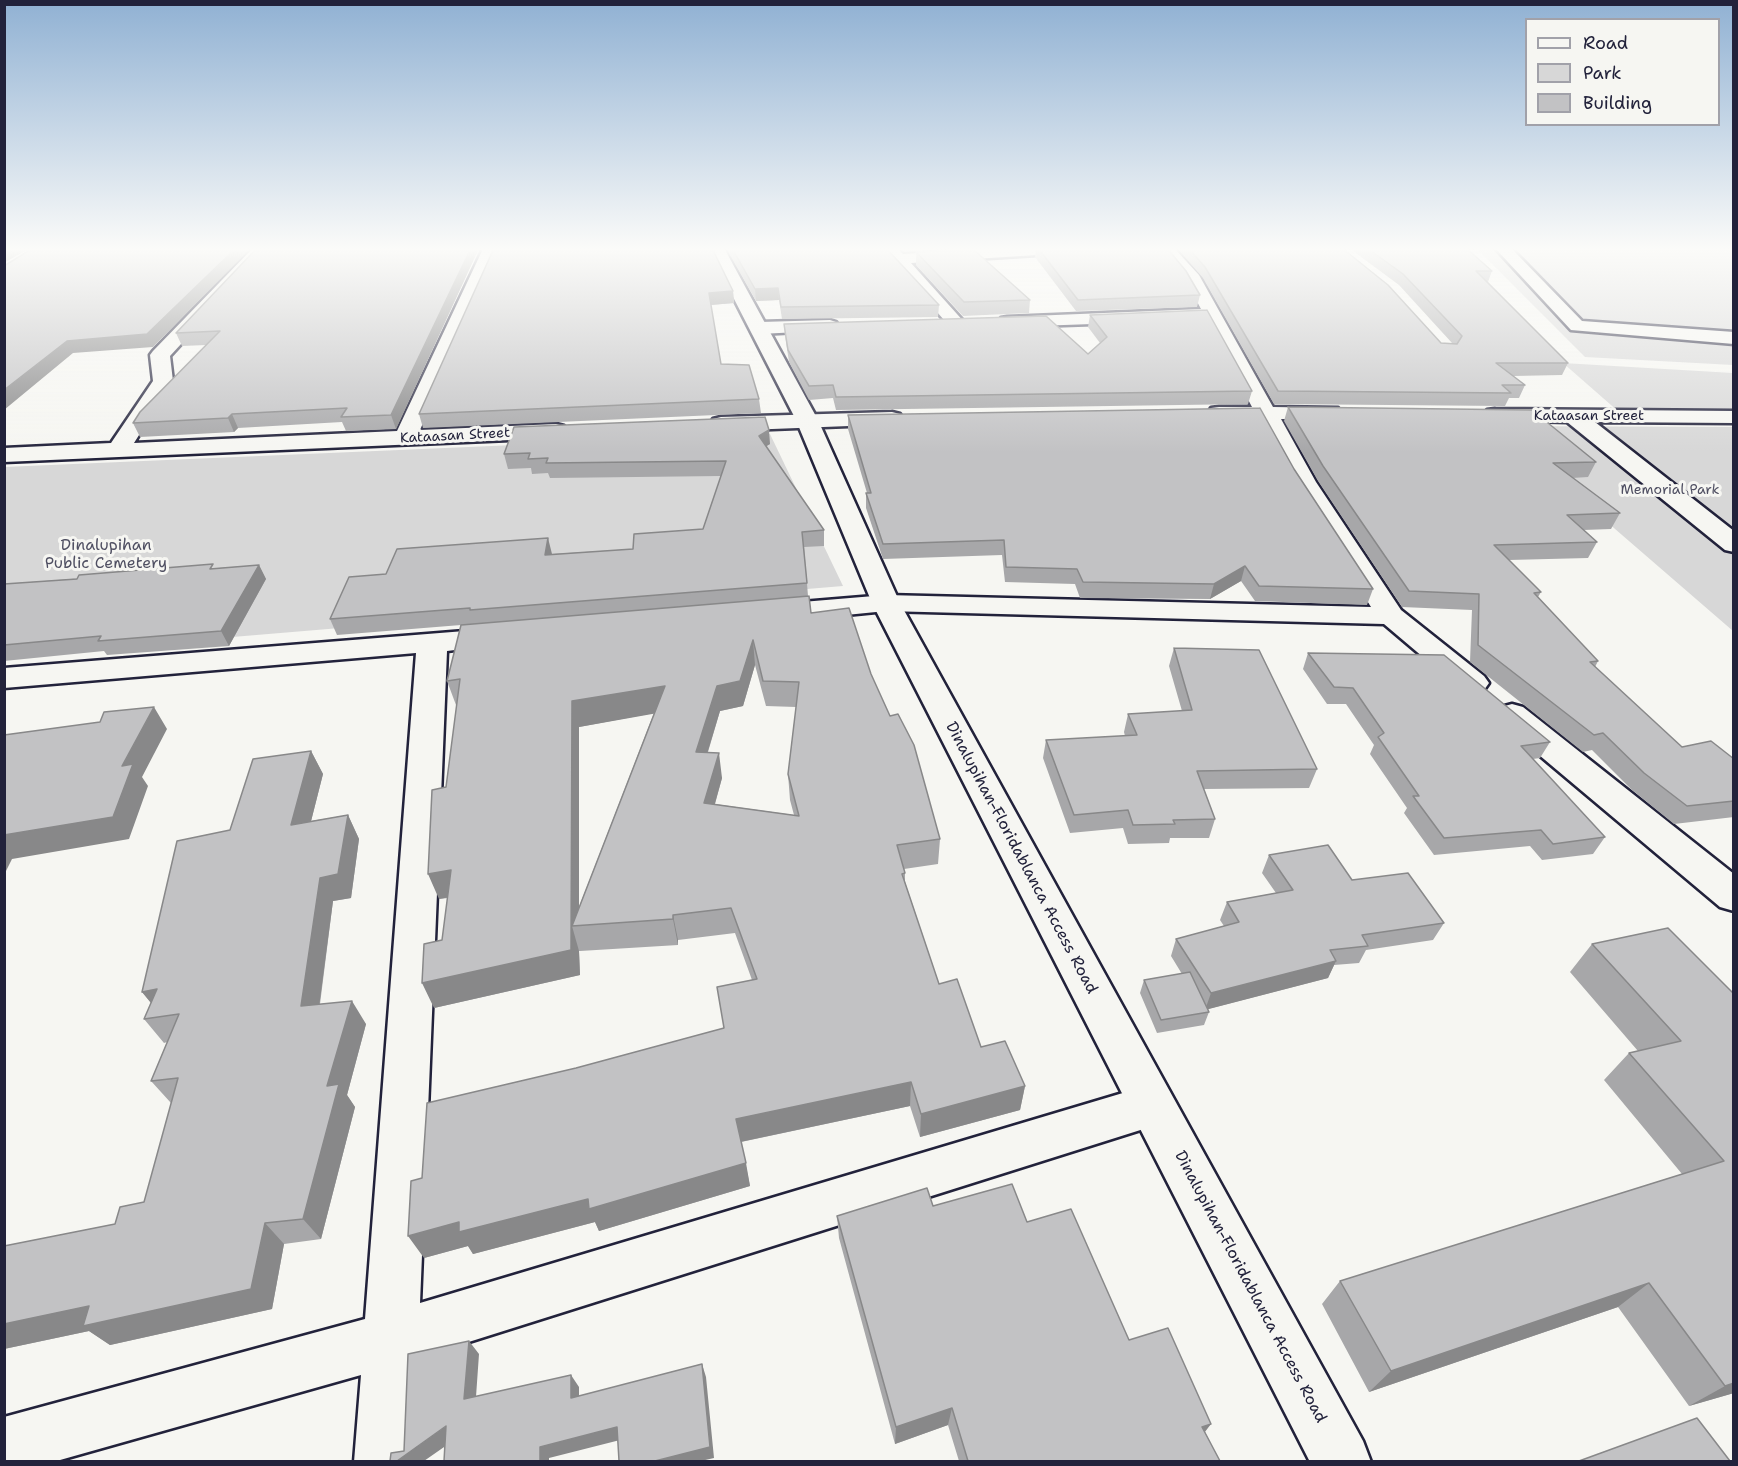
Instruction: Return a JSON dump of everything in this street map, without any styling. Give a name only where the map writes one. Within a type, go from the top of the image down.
[{"type":"street","points":[[118,449],[163,381],[160,355],[196,316]]},
{"type":"street","points":[[405,438],[460,316]]},
{"type":"street","name":"Dinalupihan-Floridablanca Access Road","points":[[754,316],[807,420],[886,603],[1342,1461]]},
{"type":"street","points":[[950,316],[957,324]]},
{"type":"street","points":[[934,325],[1151,316]]},
{"type":"street","points":[[1212,316],[1304,482],[1391,616],[1734,896]]},
{"type":"street","points":[[1567,316],[1576,326],[1734,338]]},
{"type":"street","points":[[760,328],[853,326]]},
{"type":"street","points":[[1194,414],[1264,412],[1347,414]]},
{"type":"street","name":"Kataasan Street","points":[[1478,415],[1734,417]]},
{"type":"street","points":[[1573,416],[1734,544]]},
{"type":"street","points":[[700,425],[912,418]]},
{"type":"street","name":"Kataasan Street","points":[[4,455],[582,430]]},
{"type":"street","points":[[743,616],[886,603],[1391,616]]},
{"type":"street","points":[[4,678],[528,635]]},
{"type":"street","points":[[384,1461],[432,643]]},
{"type":"street","points":[[4,1446],[391,1339],[1153,1106]]},
{"type":"green space","points":[[1544,316],[1733,316],[1733,365],[1585,357]]},
{"type":"green space","points":[[1563,363],[1733,373],[1733,420],[1627,419]]},
{"type":"green space","name":"Memorial Park","points":[[1496,426],[1733,427],[1733,631]]},
{"type":"green space","name":"Dinalupihan Public Cemetery","points":[[770,434],[843,586],[5,656],[4,467]]},
{"type":"building","points":[[4,316],[165,316],[147,334],[67,341],[4,390]]},
{"type":"building","points":[[192,316],[438,316],[391,415],[341,417],[347,408],[232,414],[228,418],[133,423],[140,412],[220,331],[176,333]]},
{"type":"building","points":[[463,316],[713,316],[721,364],[749,365],[759,399],[419,414]]},
{"type":"building","points":[[1046,316],[1088,354],[1107,337],[1091,316],[1211,316],[1252,391],[836,397],[833,385],[809,386],[788,350],[784,324]]},
{"type":"building","points":[[1234,316],[1417,316],[1441,343],[1457,344],[1462,336],[1443,316],[1521,316],[1568,363],[1496,363],[1525,385],[1502,385],[1511,393],[1278,391]]},
{"type":"building","points":[[1288,407],[1532,410],[1596,462],[1553,463],[1620,513],[1567,515],[1597,542],[1494,545],[1541,592],[1534,593],[1598,661],[1590,662],[1682,747],[1711,741],[1734,759],[1734,801],[1687,806],[1644,773],[1603,733],[1594,735],[1478,645],[1479,594],[1409,591],[1323,466]]},
{"type":"building","points":[[1260,408],[1294,469],[1373,589],[1259,586],[1245,566],[1214,584],[1083,582],[1077,569],[1006,567],[1004,540],[883,544],[866,493],[871,493],[848,415]]},
{"type":"building","points":[[765,417],[769,430],[759,436],[824,530],[802,532],[807,583],[330,619],[349,577],[386,574],[397,549],[548,538],[545,555],[633,549],[634,534],[703,529],[726,461],[546,463],[548,458],[528,459],[530,453],[504,454],[514,427]]},
{"type":"building","points":[[213,564],[210,569],[259,565],[221,631],[98,641],[101,636],[4,645],[4,584],[77,579],[79,575]]},
{"type":"building","points":[[809,596],[811,613],[849,608],[871,674],[890,716],[898,714],[914,745],[940,839],[897,845],[905,873],[902,874],[939,984],[957,979],[981,1047],[1005,1041],[1025,1086],[921,1114],[911,1082],[736,1119],[746,1163],[589,1209],[588,1199],[459,1232],[459,1222],[408,1236],[411,1181],[422,1178],[427,1103],[576,1068],[724,1028],[717,987],[757,979],[731,908],[673,915],[673,919],[572,926],[665,686],[572,701],[571,950],[422,983],[424,944],[442,940],[451,870],[428,874],[432,790],[446,787],[460,679],[447,681],[461,625]],"holes":[[[753,640],[763,681],[799,682],[788,774],[799,816],[704,803],[719,753],[696,752],[717,686],[740,681]]]},
{"type":"building","points":[[1174,648],[1259,650],[1317,769],[1197,771],[1215,819],[1173,820],[1175,824],[1133,825],[1128,810],[1074,815],[1046,740],[1137,735],[1128,714],[1192,710]]},
{"type":"building","points":[[1308,653],[1444,655],[1550,742],[1521,746],[1605,837],[1553,844],[1541,830],[1444,838],[1413,796],[1419,796],[1378,737],[1384,733],[1353,688],[1334,687]]},
{"type":"building","points":[[154,707],[122,766],[133,764],[113,817],[4,835],[4,735],[100,722],[104,712]]},
{"type":"building","points":[[311,751],[291,825],[348,815],[338,874],[320,878],[301,1006],[352,1001],[327,1086],[339,1084],[303,1219],[265,1223],[251,1289],[83,1326],[89,1306],[4,1324],[4,1246],[115,1224],[120,1207],[144,1202],[178,1078],[151,1081],[179,1014],[144,1019],[157,989],[142,992],[177,841],[230,830],[253,759]]},
{"type":"building","points":[[1328,845],[1352,880],[1408,873],[1444,923],[1362,935],[1368,946],[1330,950],[1336,961],[1211,993],[1176,939],[1239,922],[1227,902],[1293,890],[1269,855]]},
{"type":"building","points":[[1668,928],[1734,994],[1734,1383],[1725,1386],[1649,1283],[1391,1371],[1340,1281],[1724,1161],[1629,1053],[1681,1041],[1592,944]]},
{"type":"building","points":[[1190,972],[1209,1012],[1161,1020],[1144,980]]},
{"type":"building","points":[[1012,1184],[1027,1222],[1071,1209],[1129,1340],[1168,1328],[1211,1424],[1202,1427],[1220,1461],[968,1461],[952,1408],[896,1427],[837,1216],[927,1188],[933,1206]]},
{"type":"building","points":[[469,1341],[464,1399],[571,1375],[571,1398],[702,1364],[710,1447],[655,1461],[619,1461],[617,1427],[540,1447],[540,1461],[444,1461],[446,1426],[397,1461],[390,1461],[391,1453],[404,1451],[408,1354]]},
{"type":"building","points":[[1697,1418],[1730,1461],[1579,1461]]}]
